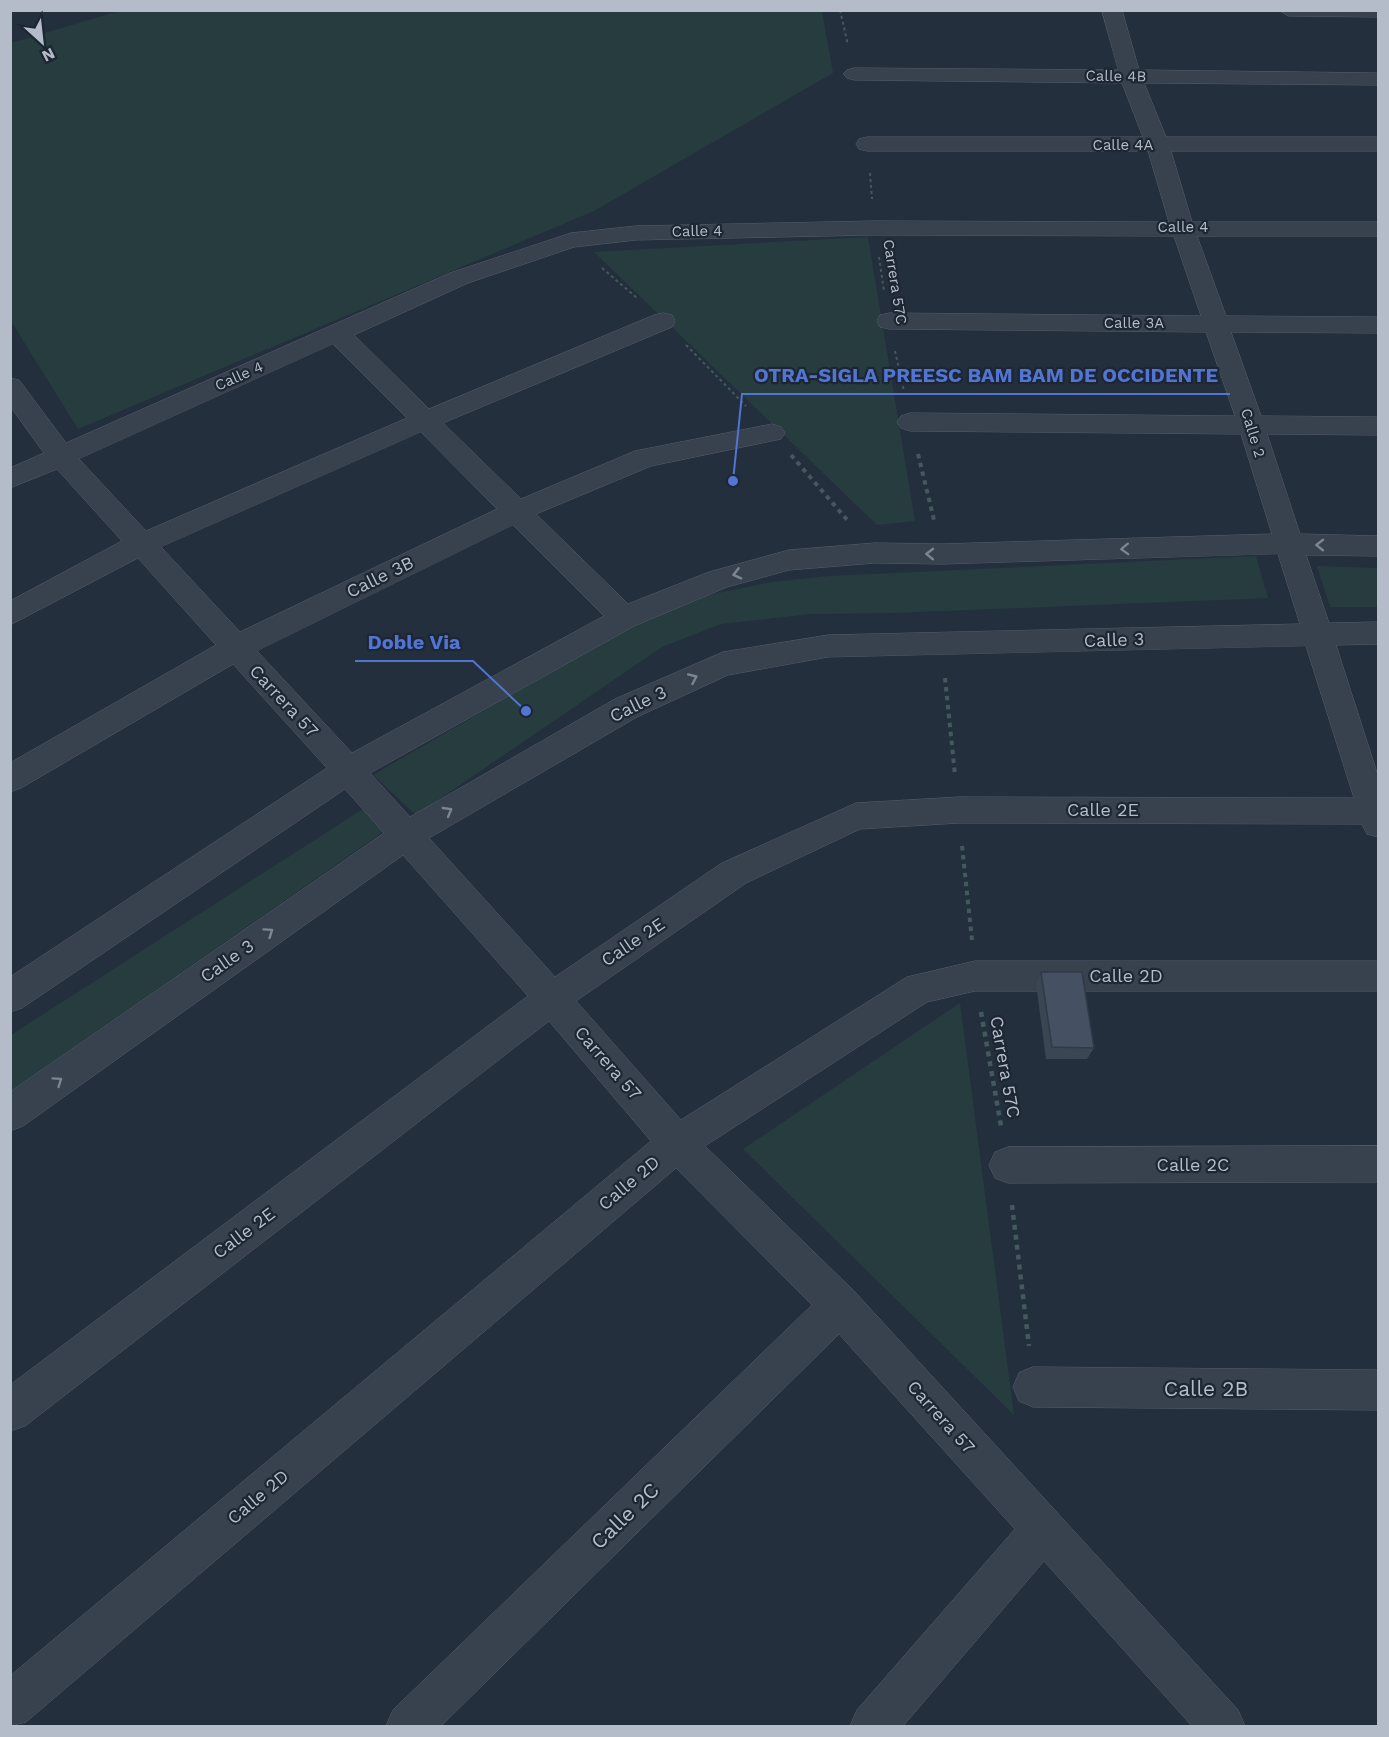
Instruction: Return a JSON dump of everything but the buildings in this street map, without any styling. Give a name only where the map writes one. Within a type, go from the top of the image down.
[{"type":"street","name":"Calle 2","points":[[1112,10],[1130,76],[1158,146],[1182,226],[1218,324],[1287,544],[1377,815]]},
{"type":"street","points":[[1289,10],[1378,11]]},
{"type":"street","name":"Calle 4B","points":[[854,74],[1378,79]]},
{"type":"street","name":"Calle 4A","points":[[867,144],[1158,146],[1378,144]]},
{"type":"street","name":"Calle 4","points":[[60,455],[459,278],[571,240],[636,233],[874,228],[1182,226],[1378,229]]},
{"type":"street","points":[[10,614],[141,543],[663,321]]},
{"type":"street","name":"Calle 3A","points":[[889,321],[1378,326]]},
{"type":"street","points":[[337,333],[624,618]]},
{"type":"street","name":"Carrera 57","points":[[10,386],[60,455],[552,998],[676,1143],[840,1305],[1222,1726]]},
{"type":"street","points":[[910,422],[1378,426]]},
{"type":"street","name":"Calle 3B","points":[[10,779],[235,648],[517,511],[645,458],[772,433]]},
{"type":"street","points":[[10,479],[60,455]]},
{"type":"street","points":[[10,997],[348,771],[624,618],[719,579],[789,560],[875,552],[942,554],[1287,544],[1378,546]]},
{"type":"street","name":"Calle 3","points":[[10,1114],[406,835],[626,708],[723,664],[828,646],[1378,633]]},
{"type":"street","name":"Calle 2E","points":[[10,1412],[552,998],[734,873],[856,816],[959,810],[1377,815]]},
{"type":"street","name":"Calle 2D","points":[[10,1706],[676,1143],[919,988],[975,976],[1378,975]]},
{"type":"street","name":"Calle 2C","points":[[1008,1166],[1378,1164]]},
{"type":"street","name":"Calle 2C","points":[[409,1726],[840,1305]]},
{"type":"street","name":"Calle 2B","points":[[1033,1387],[1378,1390]]},
{"type":"street","points":[[873,1726],[1044,1529]]},
{"type":"path","points":[[840,10],[854,74]]},
{"type":"path","name":"Carrera 57C","points":[[867,144],[874,228],[889,321],[910,422],[942,554]]},
{"type":"path","points":[[571,240],[663,321],[772,433],[875,552]]},
{"type":"path","name":"Carrera 57C","points":[[942,645],[975,976],[1008,1166],[1033,1387]]},
{"type":"green space","points":[[119,11],[822,11],[833,73],[594,211],[78,429],[11,321],[11,43]]},
{"type":"green space","points":[[868,237],[915,521],[877,525],[594,252]]},
{"type":"green space","points":[[1256,556],[1268,598],[896,613],[811,614],[721,624],[662,647],[416,815],[373,775],[626,628],[708,595],[772,582],[829,576]]},
{"type":"green space","points":[[1317,566],[1378,568],[1378,607],[1330,607]]},
{"type":"green space","points":[[369,805],[390,827],[11,1091],[11,1035]]},
{"type":"green space","points":[[960,1003],[1014,1415],[743,1149]]},
{"type":"place","name":"OTRA-SIGLA PREESC BAM BAM DE OCCIDENTE","points":[[733,481]]},
{"type":"place","name":"Doble Via","points":[[526,711]]}]
